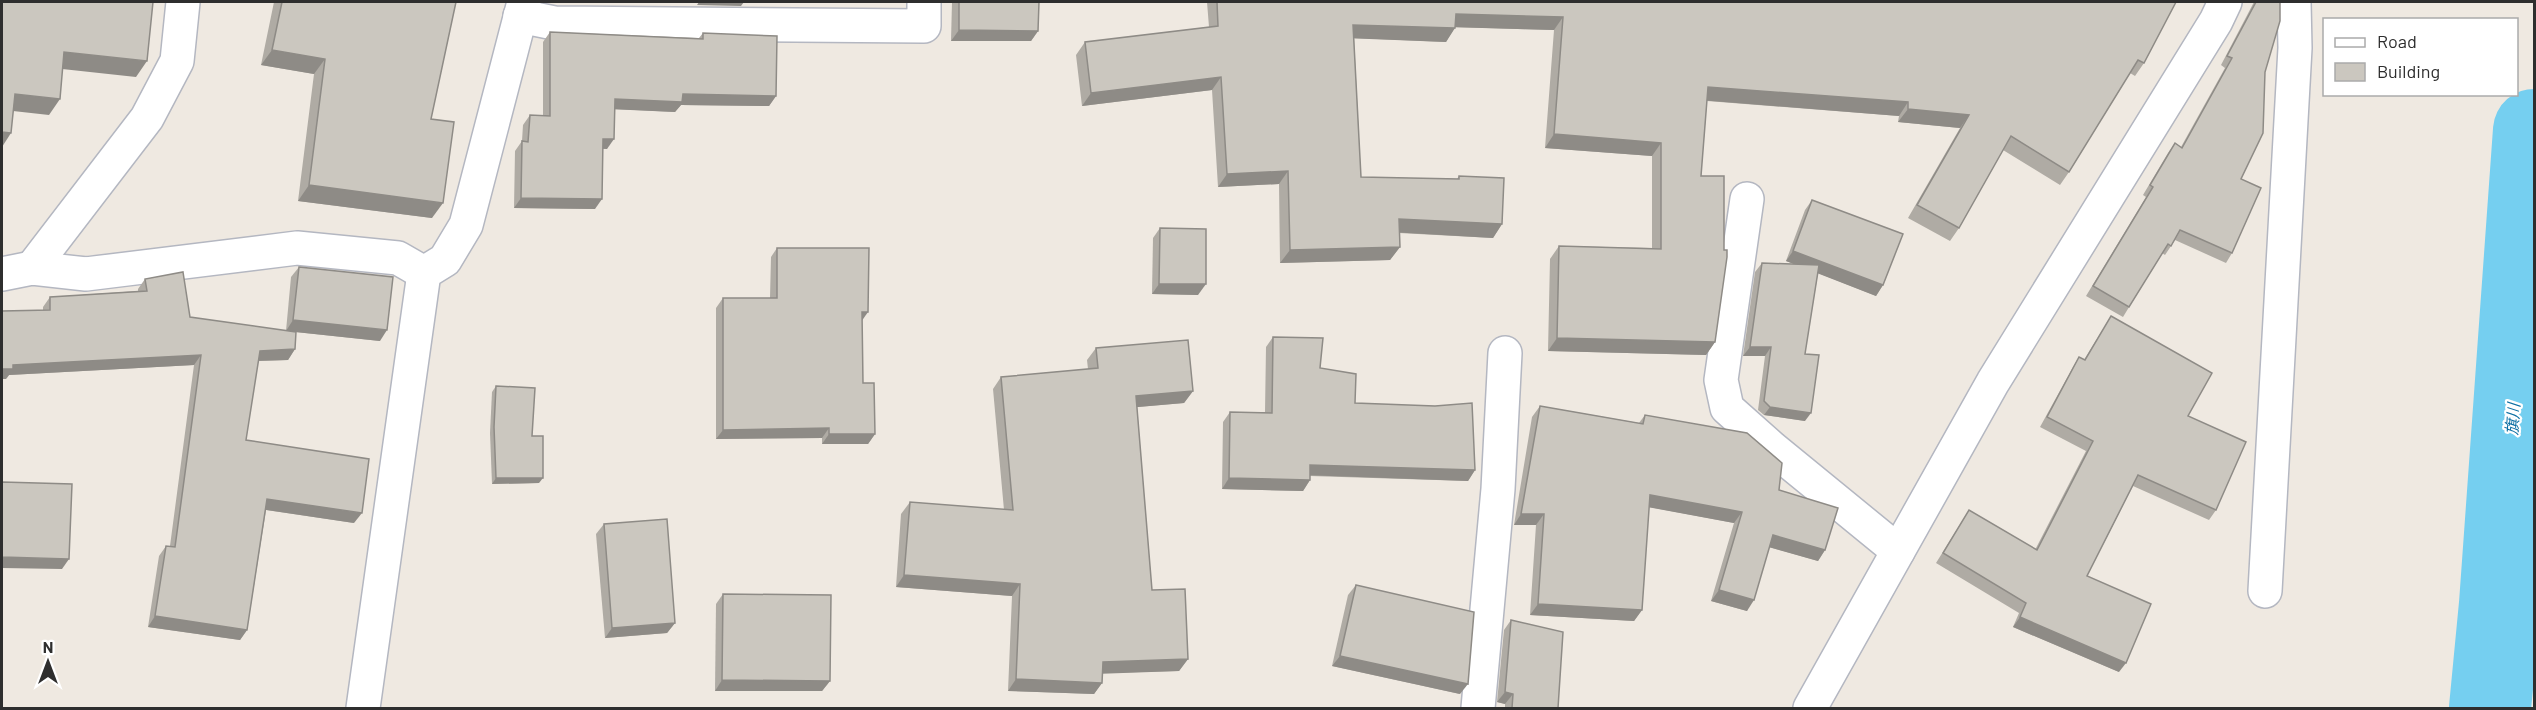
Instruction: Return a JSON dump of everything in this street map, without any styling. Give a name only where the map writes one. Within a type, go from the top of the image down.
[{"type":"street","points":[[17,271],[147,118],[177,61],[183,2]]},
{"type":"street","points":[[424,273],[445,260],[466,225],[522,9],[554,23],[924,26],[924,2]]},
{"type":"street","points":[[1810,708],[1993,382],[2216,21],[2225,2]]},
{"type":"street","points":[[2265,591],[2295,48],[2294,2]]},
{"type":"street","points":[[1747,199],[1721,380],[1727,408],[1772,448],[1899,551]]},
{"type":"street","points":[[17,271],[87,274],[297,248],[398,258],[424,273]]},
{"type":"street","points":[[363,708],[424,273]]},
{"type":"street","points":[[1478,708],[1498,489],[1505,354]]},
{"type":"building","points":[[2,2],[153,2],[147,61],[64,52],[60,99],[15,94],[11,133],[2,132]]},
{"type":"building","points":[[282,2],[456,2],[431,119],[454,122],[443,203],[309,185],[325,59],[272,50]]},
{"type":"building","points":[[959,2],[1039,2],[1038,31],[959,30]]},
{"type":"building","points":[[1217,2],[2176,2],[2144,63],[2138,60],[2069,172],[2011,136],[1959,228],[1917,205],[1969,115],[1908,109],[1908,102],[1708,87],[1701,176],[1724,176],[1724,250],[1727,250],[1715,342],[1557,338],[1559,246],[1661,249],[1661,143],[1554,134],[1563,17],[1456,14],[1455,28],[1353,25],[1361,177],[1504,178],[1502,224],[1399,219],[1400,247],[1290,250],[1288,171],[1227,174],[1221,77],[1091,93],[1085,42],[1218,26]]},
{"type":"building","points":[[2256,2],[2280,2],[2280,21],[2265,72],[2263,133],[2241,179],[2261,188],[2232,253],[2180,230],[2171,246],[2168,244],[2129,307],[2093,286],[2153,187],[2150,185],[2175,143],[2182,148],[2232,58],[2227,56]]},
{"type":"building","points":[[550,32],[703,39],[703,33],[777,36],[776,96],[683,94],[682,102],[615,99],[614,139],[603,139],[602,199],[521,198],[522,141],[528,142],[530,115],[550,116]]},
{"type":"building","points":[[1812,200],[1903,234],[1883,285],[1793,251]]},
{"type":"building","points":[[1160,228],[1206,229],[1206,284],[1159,284]]},
{"type":"building","points":[[777,248],[869,248],[868,312],[862,312],[863,383],[874,383],[875,434],[829,434],[829,428],[723,430],[723,298],[777,298]]},
{"type":"building","points":[[1762,263],[1819,265],[1805,354],[1819,355],[1811,413],[1770,407],[1764,401],[1771,347],[1750,347]]},
{"type":"building","points":[[299,267],[393,277],[387,330],[293,320]]},
{"type":"building","points":[[183,272],[190,317],[296,332],[295,349],[260,351],[246,440],[369,459],[362,513],[267,499],[247,630],[155,616],[166,546],[175,547],[201,355],[13,365],[13,369],[2,369],[2,311],[50,310],[50,297],[147,291],[145,279]]},
{"type":"building","points":[[2111,316],[2212,373],[2188,416],[2246,442],[2216,510],[2138,475],[2087,576],[2151,604],[2126,663],[2020,617],[2026,603],[1943,553],[1969,510],[2037,550],[2093,441],[2047,417],[2079,357],[2085,360]]},
{"type":"building","points":[[1273,337],[1323,338],[1320,368],[1356,374],[1355,403],[1435,406],[1472,403],[1475,470],[1310,465],[1310,480],[1229,478],[1230,412],[1272,413]]},
{"type":"building","points":[[1188,340],[1193,391],[1136,396],[1152,590],[1185,589],[1188,659],[1103,662],[1102,683],[1016,679],[1020,584],[904,575],[910,502],[1013,510],[1001,377],[1098,368],[1096,348]]},
{"type":"building","points":[[496,386],[535,388],[532,436],[543,436],[543,478],[496,478],[494,427]]},
{"type":"building","points":[[1540,406],[1643,424],[1645,415],[1747,433],[1782,463],[1779,490],[1838,508],[1825,550],[1773,535],[1754,600],[1719,590],[1742,512],[1650,495],[1642,610],[1538,604],[1544,514],[1521,514]]},
{"type":"building","points":[[2,482],[72,484],[69,559],[2,557]]},
{"type":"building","points":[[667,519],[675,623],[612,628],[604,524]]},
{"type":"building","points":[[1356,585],[1474,612],[1468,684],[1340,656]]},
{"type":"building","points":[[723,594],[831,595],[830,681],[722,680]]},
{"type":"building","points":[[1511,620],[1563,632],[1558,708],[1512,708],[1513,694],[1505,692]]},
{"type":"waterway","name":"旗川","points":[[2490,708],[2500,604],[2534,130]]}]
